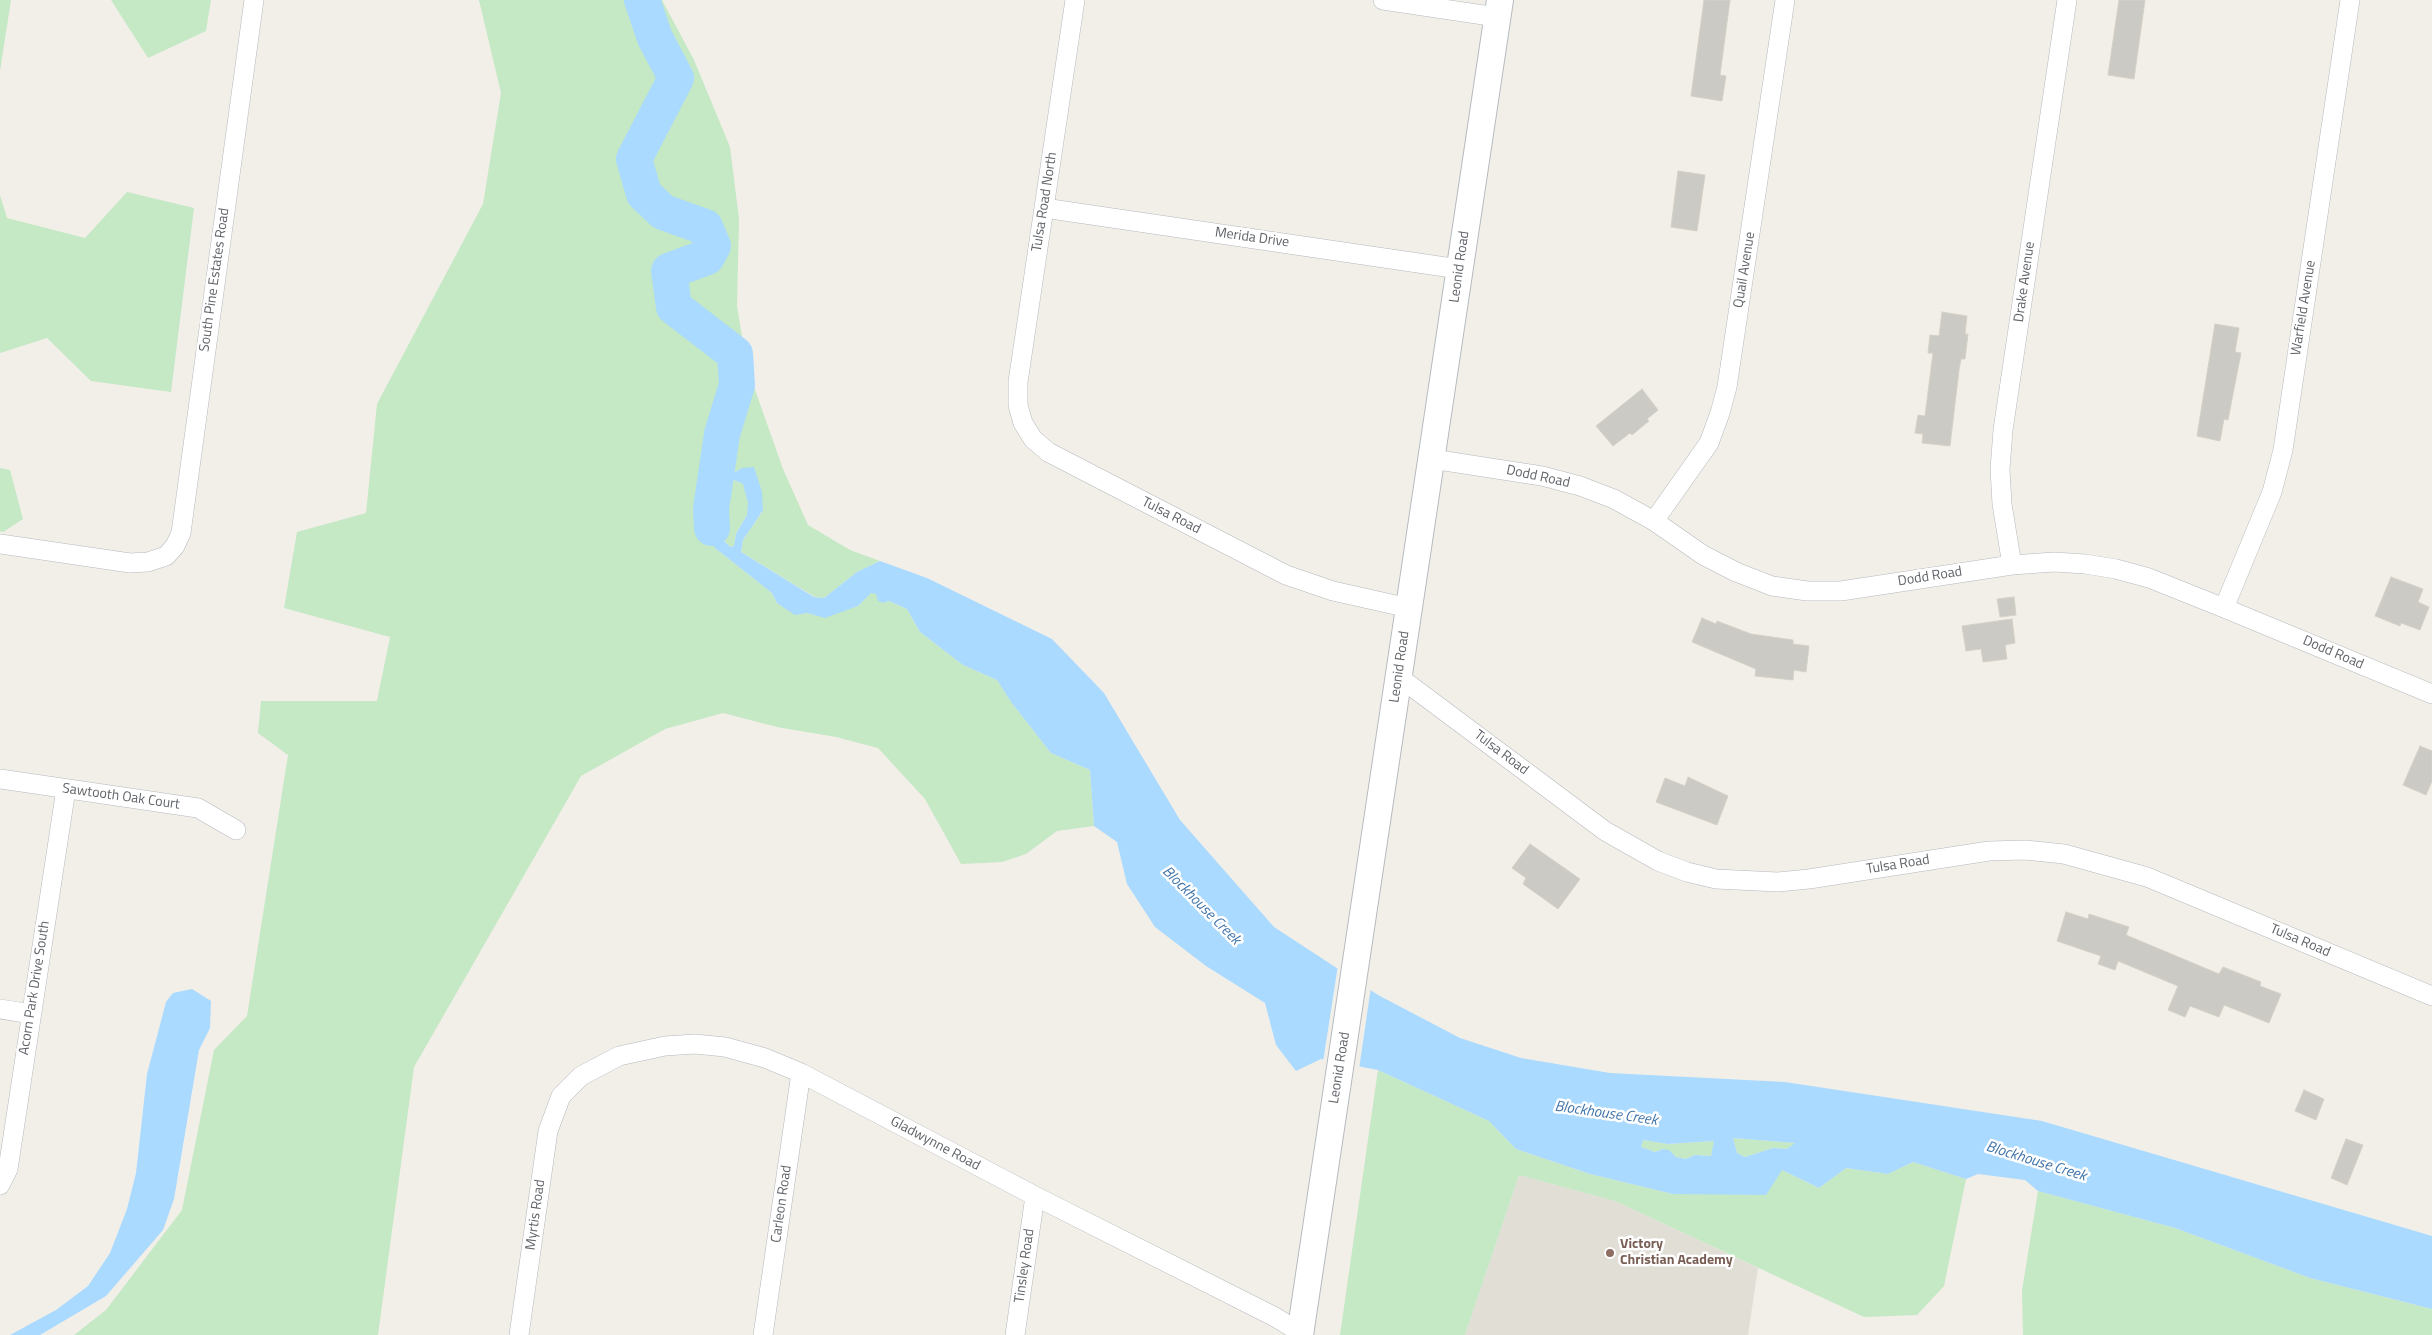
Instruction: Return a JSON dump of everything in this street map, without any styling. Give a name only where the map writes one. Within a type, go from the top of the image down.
[{"type":"street","name":"South Pine Estates Road","points":[[0,544],[130,563],[148,562],[166,556],[175,546],[181,533],[254,0]]},
{"type":"street","name":"Tulsa Road North","points":[[1018,405],[1018,382],[1075,0]]},
{"type":"street","points":[[1383,0],[1499,9]]},
{"type":"street","name":"Quail Avenue","points":[[1654,521],[1709,443],[1727,387],[1785,0]]},
{"type":"street","name":"Drake Avenue","points":[[2012,565],[2002,504],[2000,469],[2004,430],[2067,0]]},
{"type":"street","name":"Warfield Avenue","points":[[2224,608],[2272,492],[2283,450],[2350,0]]},
{"type":"street","name":"Leonid Road","points":[[1301,1334],[1499,9]]},
{"type":"street","name":"Merida Drive","points":[[1044,208],[1460,269]]},
{"type":"street","name":"Tulsa Road","points":[[1018,405],[1023,423],[1033,439],[1048,452],[1286,575],[1333,591],[1409,608]]},
{"type":"street","name":"Dodd Road","points":[[1432,459],[1542,476],[1580,486],[1614,499],[1654,521],[1703,555],[1736,572],[1772,586],[1807,591],[1841,591],[2012,565],[2054,562],[2116,569],[2148,578],[2224,608],[2432,694]]},
{"type":"street","name":"Tulsa Road","points":[[1398,677],[1605,831],[1658,861],[1687,872],[1716,879],[1778,882],[1809,879],[1989,851],[2025,850],[2064,854],[2146,877],[2432,996]]},
{"type":"street","name":"Sawtooth Oak Court","points":[[0,779],[198,808],[236,830]]},
{"type":"street","name":"Acorn Park Drive South","points":[[0,1185],[8,1169],[66,789]]},
{"type":"street","points":[[0,1009],[31,1014]]},
{"type":"street","name":"Gladwynne Road","points":[[560,1096],[581,1076],[619,1056],[665,1046],[695,1044],[725,1047],[765,1058],[801,1073],[1035,1196],[1275,1317],[1301,1334]]},
{"type":"street","name":"Carleon Road","points":[[763,1335],[801,1073]]},
{"type":"street","name":"Myrtis Road","points":[[519,1335],[548,1131],[560,1096]]},
{"type":"street","name":"Tinsley Road","points":[[1015,1335],[1035,1196]]},
{"type":"shaded area","name":"Victory Christian Academy","points":[[1519,1175],[1615,1201],[1758,1268],[1748,1335],[1465,1335]]},
{"type":"green space","points":[[0,0],[11,0],[0,71]]},
{"type":"green space","points":[[111,0],[211,0],[206,31],[148,58]]},
{"type":"green space","points":[[479,0],[662,0],[694,60],[730,147],[739,219],[737,306],[747,367],[783,469],[808,525],[850,550],[880,561],[857,572],[824,598],[815,597],[741,552],[743,540],[763,510],[742,468],[723,479],[712,481],[715,548],[772,593],[777,603],[795,614],[807,613],[825,617],[858,606],[871,592],[877,594],[879,601],[883,603],[889,601],[907,609],[920,632],[963,665],[997,680],[1011,702],[1051,753],[1090,770],[1094,826],[1057,831],[1026,854],[1002,862],[961,864],[925,799],[878,748],[836,737],[777,727],[723,713],[665,729],[581,776],[414,1067],[378,1335],[74,1335],[106,1310],[182,1210],[214,1050],[247,1016],[288,755],[258,733],[261,701],[377,701],[390,637],[284,608],[297,532],[366,513],[377,404],[483,204],[501,93]]},
{"type":"green space","points":[[127,192],[194,208],[171,392],[91,381],[47,338],[0,353],[0,195],[7,218],[85,238]]},
{"type":"green space","points":[[0,468],[10,470],[23,519],[3,532],[0,531]]},
{"type":"green space","points":[[734,480],[743,484],[749,503],[747,515],[736,534],[734,546],[730,547],[723,540],[720,532],[727,524],[718,520],[716,514],[723,487]]},
{"type":"green space","points":[[1378,1070],[1489,1121],[1516,1149],[1590,1174],[1673,1194],[1782,1170],[1819,1188],[1846,1168],[1888,1174],[1913,1162],[1966,1179],[1944,1286],[1917,1315],[1864,1317],[1615,1201],[1519,1175],[1465,1335],[1340,1335]]},
{"type":"green space","points":[[1733,1138],[1796,1143],[1787,1149],[1773,1148],[1745,1157],[1737,1153]]},
{"type":"green space","points":[[1643,1140],[1668,1144],[1715,1141],[1711,1156],[1695,1155],[1686,1159],[1676,1157],[1663,1149],[1655,1152],[1641,1147]]},
{"type":"green space","points":[[2038,1191],[2175,1228],[2310,1278],[2432,1309],[2432,1335],[2023,1335],[2022,1291]]},
{"type":"water","points":[[754,467],[762,492],[763,510],[743,540],[741,552],[814,597],[824,598],[857,572],[880,561],[927,578],[1052,639],[1104,693],[1180,820],[1274,927],[1378,995],[1460,1038],[1521,1058],[1610,1073],[1785,1082],[2042,1121],[2432,1236],[2432,1309],[2310,1278],[2175,1228],[2038,1191],[2025,1180],[1978,1174],[1966,1179],[1913,1162],[1888,1174],[1846,1168],[1819,1188],[1782,1170],[1766,1195],[1673,1194],[1590,1174],[1516,1149],[1489,1121],[1378,1070],[1321,1059],[1296,1071],[1276,1045],[1265,1003],[1206,966],[1155,927],[1127,884],[1117,842],[1094,826],[1090,770],[1051,753],[1011,702],[997,680],[963,665],[920,632],[907,609],[889,601],[883,603],[878,601],[876,594],[871,593],[858,606],[825,618],[807,613],[795,615],[777,603],[772,593],[715,548],[706,534],[699,490],[712,481],[723,479],[742,468]],"holes":[[[734,480],[743,484],[748,503],[747,515],[736,534],[734,546],[730,547],[723,540],[720,532],[727,524],[728,517],[718,519],[716,514],[719,504],[724,501],[721,494],[723,487]],[[1733,1138],[1795,1143],[1787,1149],[1773,1148],[1745,1157],[1737,1153]],[[1643,1140],[1668,1144],[1714,1141],[1711,1156],[1695,1155],[1686,1159],[1676,1157],[1669,1150],[1663,1149],[1655,1152],[1641,1147]]]},
{"type":"water","points":[[192,989],[211,1001],[210,1028],[199,1050],[174,1199],[163,1230],[106,1296],[40,1335],[10,1335],[56,1310],[88,1286],[110,1253],[127,1209],[136,1173],[147,1074],[166,1002],[173,993]]},
{"type":"pier","points":[[1338,965],[1371,987],[1359,1069],[1323,1062]]},
{"type":"building","points":[[1704,0],[1730,0],[1720,75],[1726,76],[1722,101],[1691,96]]},
{"type":"building","points":[[2119,0],[2145,0],[2134,79],[2108,75]]},
{"type":"building","points":[[1678,171],[1705,175],[1697,231],[1671,227]]},
{"type":"building","points":[[1942,312],[1967,316],[1965,334],[1968,334],[1965,359],[1961,359],[1959,370],[1950,446],[1922,443],[1923,434],[1915,433],[1918,415],[1925,416],[1933,353],[1928,353],[1930,335],[1939,336]]},
{"type":"building","points":[[2215,324],[2239,328],[2235,352],[2241,353],[2228,420],[2224,419],[2220,441],[2197,436]]},
{"type":"building","points":[[1642,389],[1658,410],[1647,419],[1649,421],[1632,435],[1630,433],[1613,446],[1596,426]]},
{"type":"building","points":[[2391,577],[2423,589],[2418,602],[2429,607],[2420,630],[2401,623],[2400,626],[2375,616]]},
{"type":"building","points":[[2014,597],[2016,615],[2000,617],[1997,599]]},
{"type":"building","points":[[1702,618],[1716,624],[1717,621],[1751,634],[1793,640],[1793,644],[1809,646],[1806,672],[1794,670],[1793,680],[1755,676],[1756,669],[1692,642]]},
{"type":"building","points":[[2012,619],[2015,643],[2005,645],[2007,659],[1983,662],[1981,649],[1966,651],[1962,626]]},
{"type":"building","points":[[2420,746],[2432,751],[2432,781],[2426,795],[2403,785]]},
{"type":"building","points":[[1688,777],[1728,796],[1717,825],[1656,802],[1665,778],[1685,786]]},
{"type":"building","points":[[1530,844],[1580,879],[1558,909],[1523,884],[1526,878],[1512,868]]},
{"type":"building","points":[[2066,912],[2088,919],[2089,914],[2129,927],[2126,935],[2219,974],[2223,967],[2261,982],[2260,986],[2281,994],[2269,1023],[2224,1005],[2219,1017],[2190,1006],[2185,1017],[2168,1010],[2178,986],[2118,961],[2115,970],[2098,964],[2101,956],[2057,941]]},
{"type":"building","points":[[2304,1090],[2324,1099],[2316,1120],[2295,1111]]},
{"type":"building","points":[[2346,1139],[2363,1145],[2347,1185],[2331,1178]]},
{"type":"waterway","name":"Blockhouse Creek","points":[[642,0],[655,38],[676,78],[634,159],[644,194],[663,212],[705,227],[713,246],[707,257],[669,271],[674,307],[735,354],[737,385],[722,434],[711,509],[712,528]]},
{"type":"place","name":"Victory Christian Academy","points":[[1610,1253]]}]
